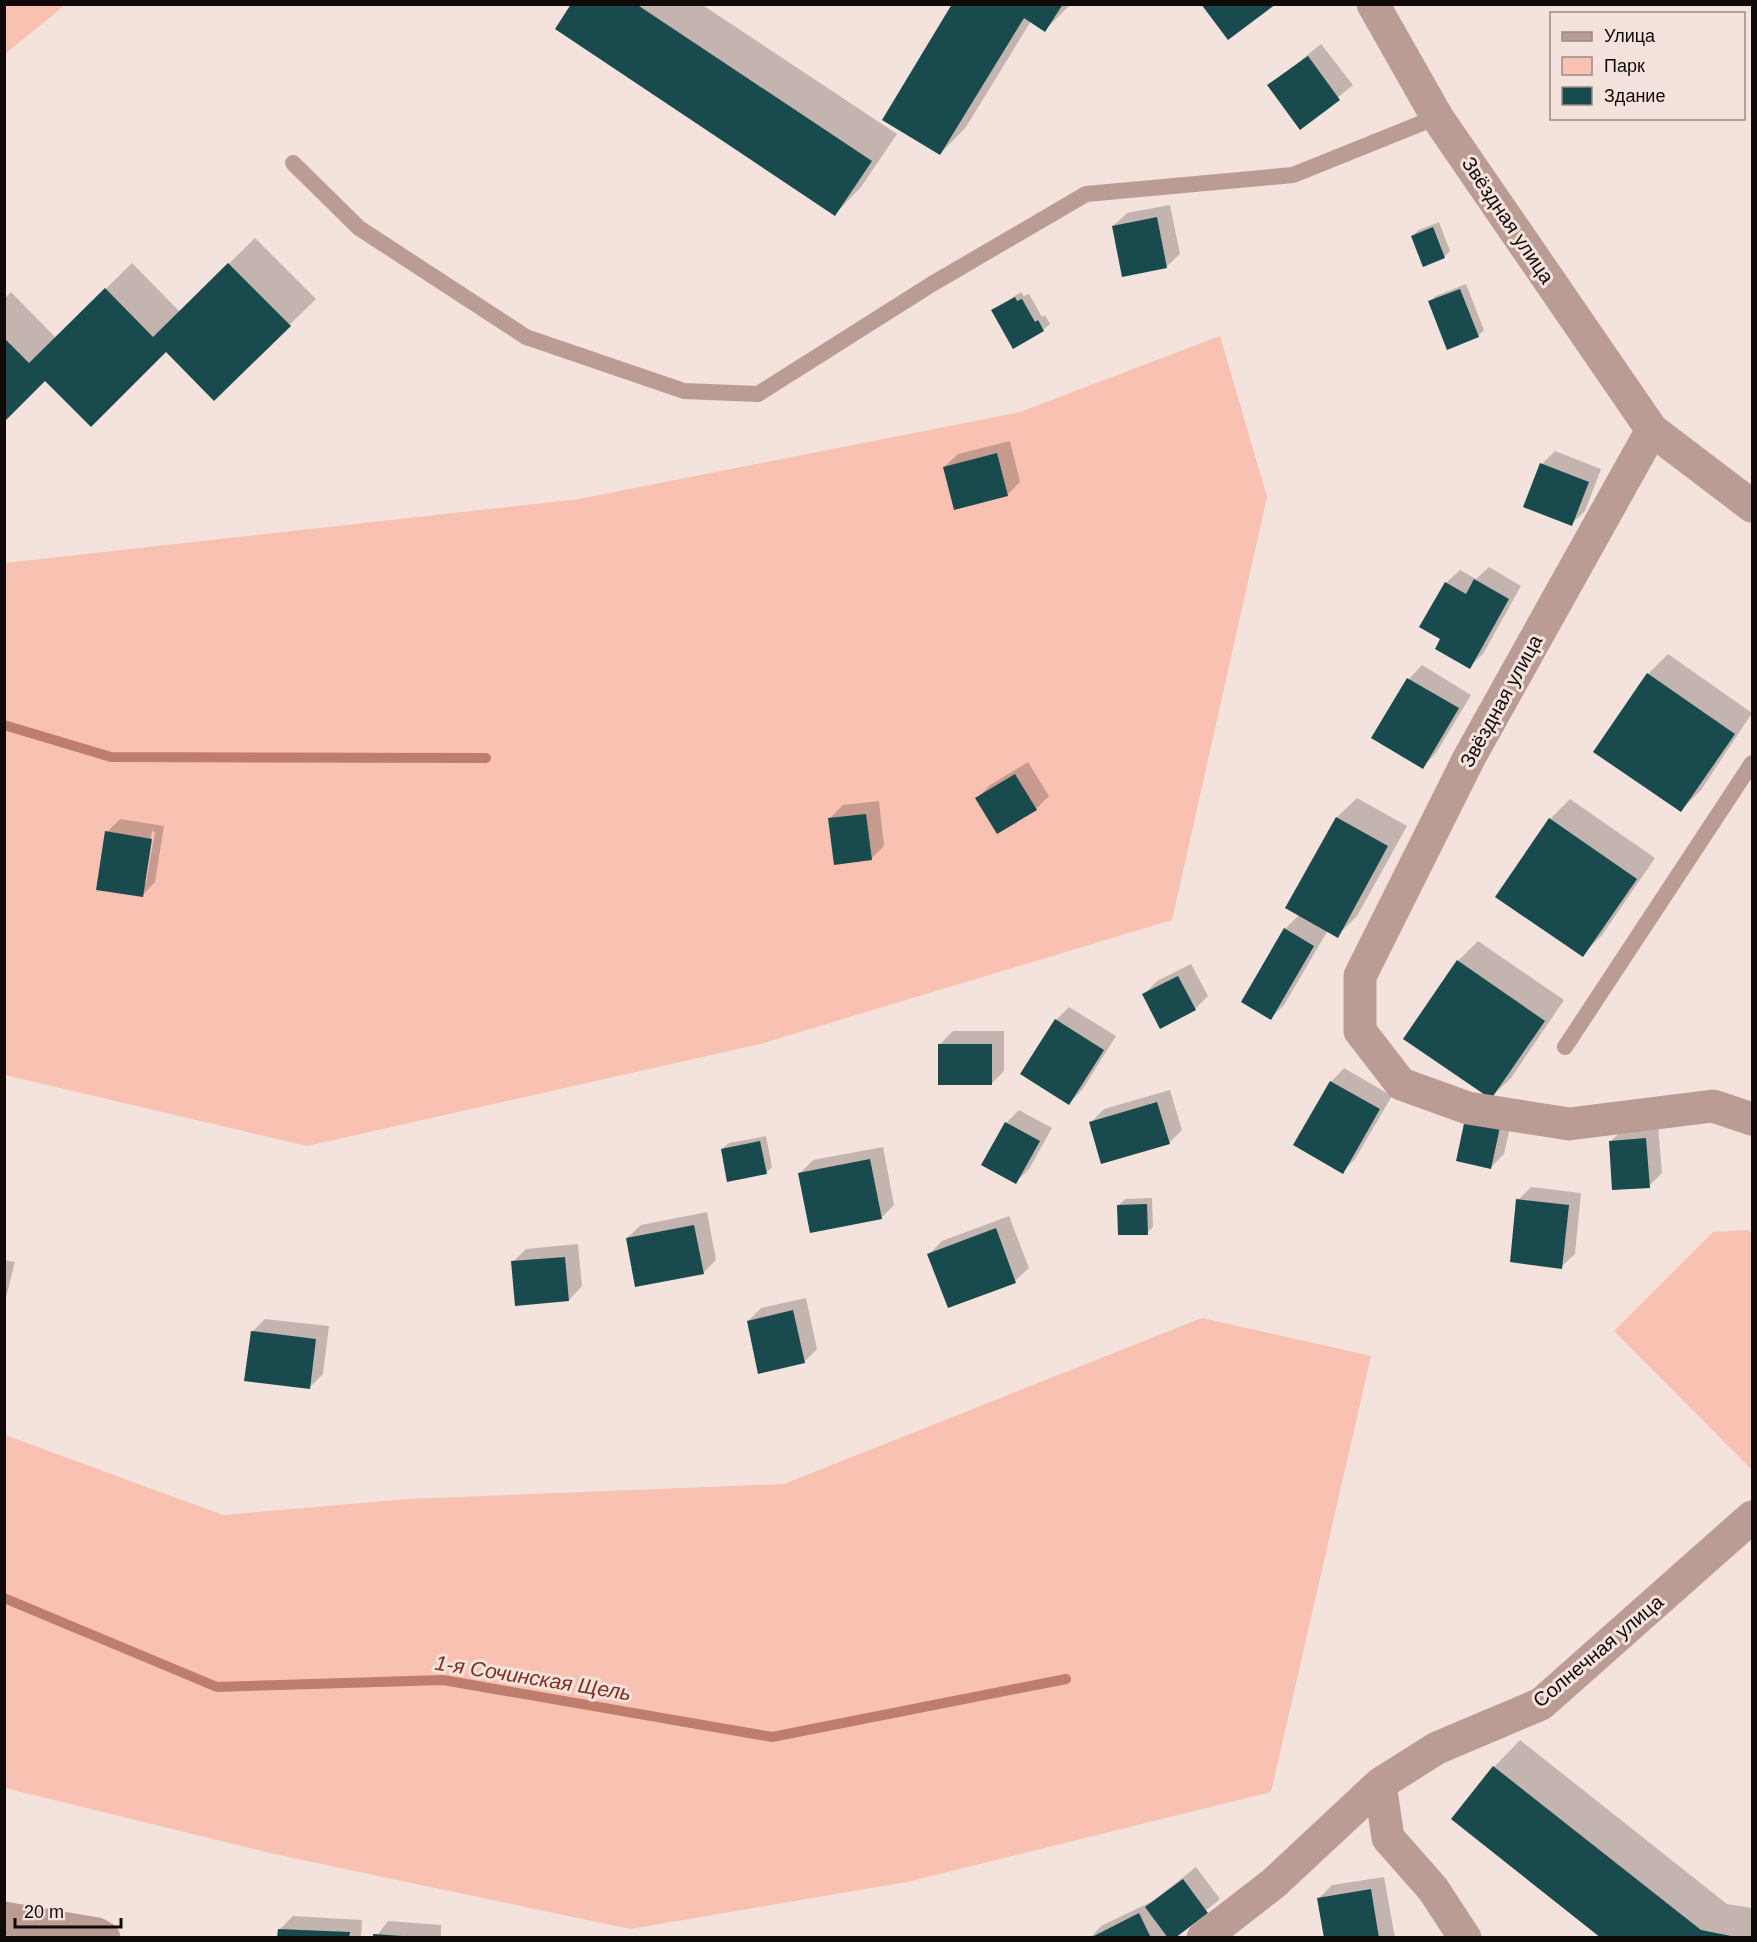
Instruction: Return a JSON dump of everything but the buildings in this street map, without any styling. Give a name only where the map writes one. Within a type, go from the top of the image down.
[{"type":"street","name":"Звёздная улица","points":[[1373,4],[1437,117],[1652,430],[1752,506]]},
{"type":"street","name":"Звёздная улица","points":[[1652,430],[1469,758],[1360,976],[1360,1031],[1401,1084],[1456,1104],[1569,1124],[1713,1107],[1752,1119]]},
{"type":"street","name":"Солнечная улица","points":[[1203,1938],[1274,1883],[1380,1785],[1437,1748],[1541,1704],[1752,1517]]},
{"type":"street","points":[[1380,1785],[1388,1838],[1433,1889],[1465,1938]]},
{"type":"street","points":[[4,1918],[97,1934],[104,1938]]},
{"type":"lane","points":[[292,163],[359,228],[526,338],[684,391],[758,394],[933,284],[1086,194],[1293,175],[1437,117]]},
{"type":"lane","points":[[1565,1047],[1752,763]]},
{"type":"green space","points":[[5,4],[65,4],[65,5],[5,54]]},
{"type":"green space","points":[[1220,336],[1267,497],[1172,920],[760,1044],[307,1146],[5,1075],[5,563],[579,499],[1020,412]]},
{"type":"green space","points":[[1749,1230],[1752,1234],[1752,1470],[1614,1331],[1713,1232]]},
{"type":"green space","points":[[1202,1318],[1371,1356],[1271,1792],[907,1882],[630,1929],[274,1854],[5,1788],[5,1435],[223,1515],[408,1499],[784,1484]]},
{"type":"waterway","points":[[4,725],[111,757],[486,758]]},
{"type":"waterway","name":"1-я Сочинская Щель","points":[[4,1598],[217,1687],[443,1680],[772,1737],[1066,1679]]}]
